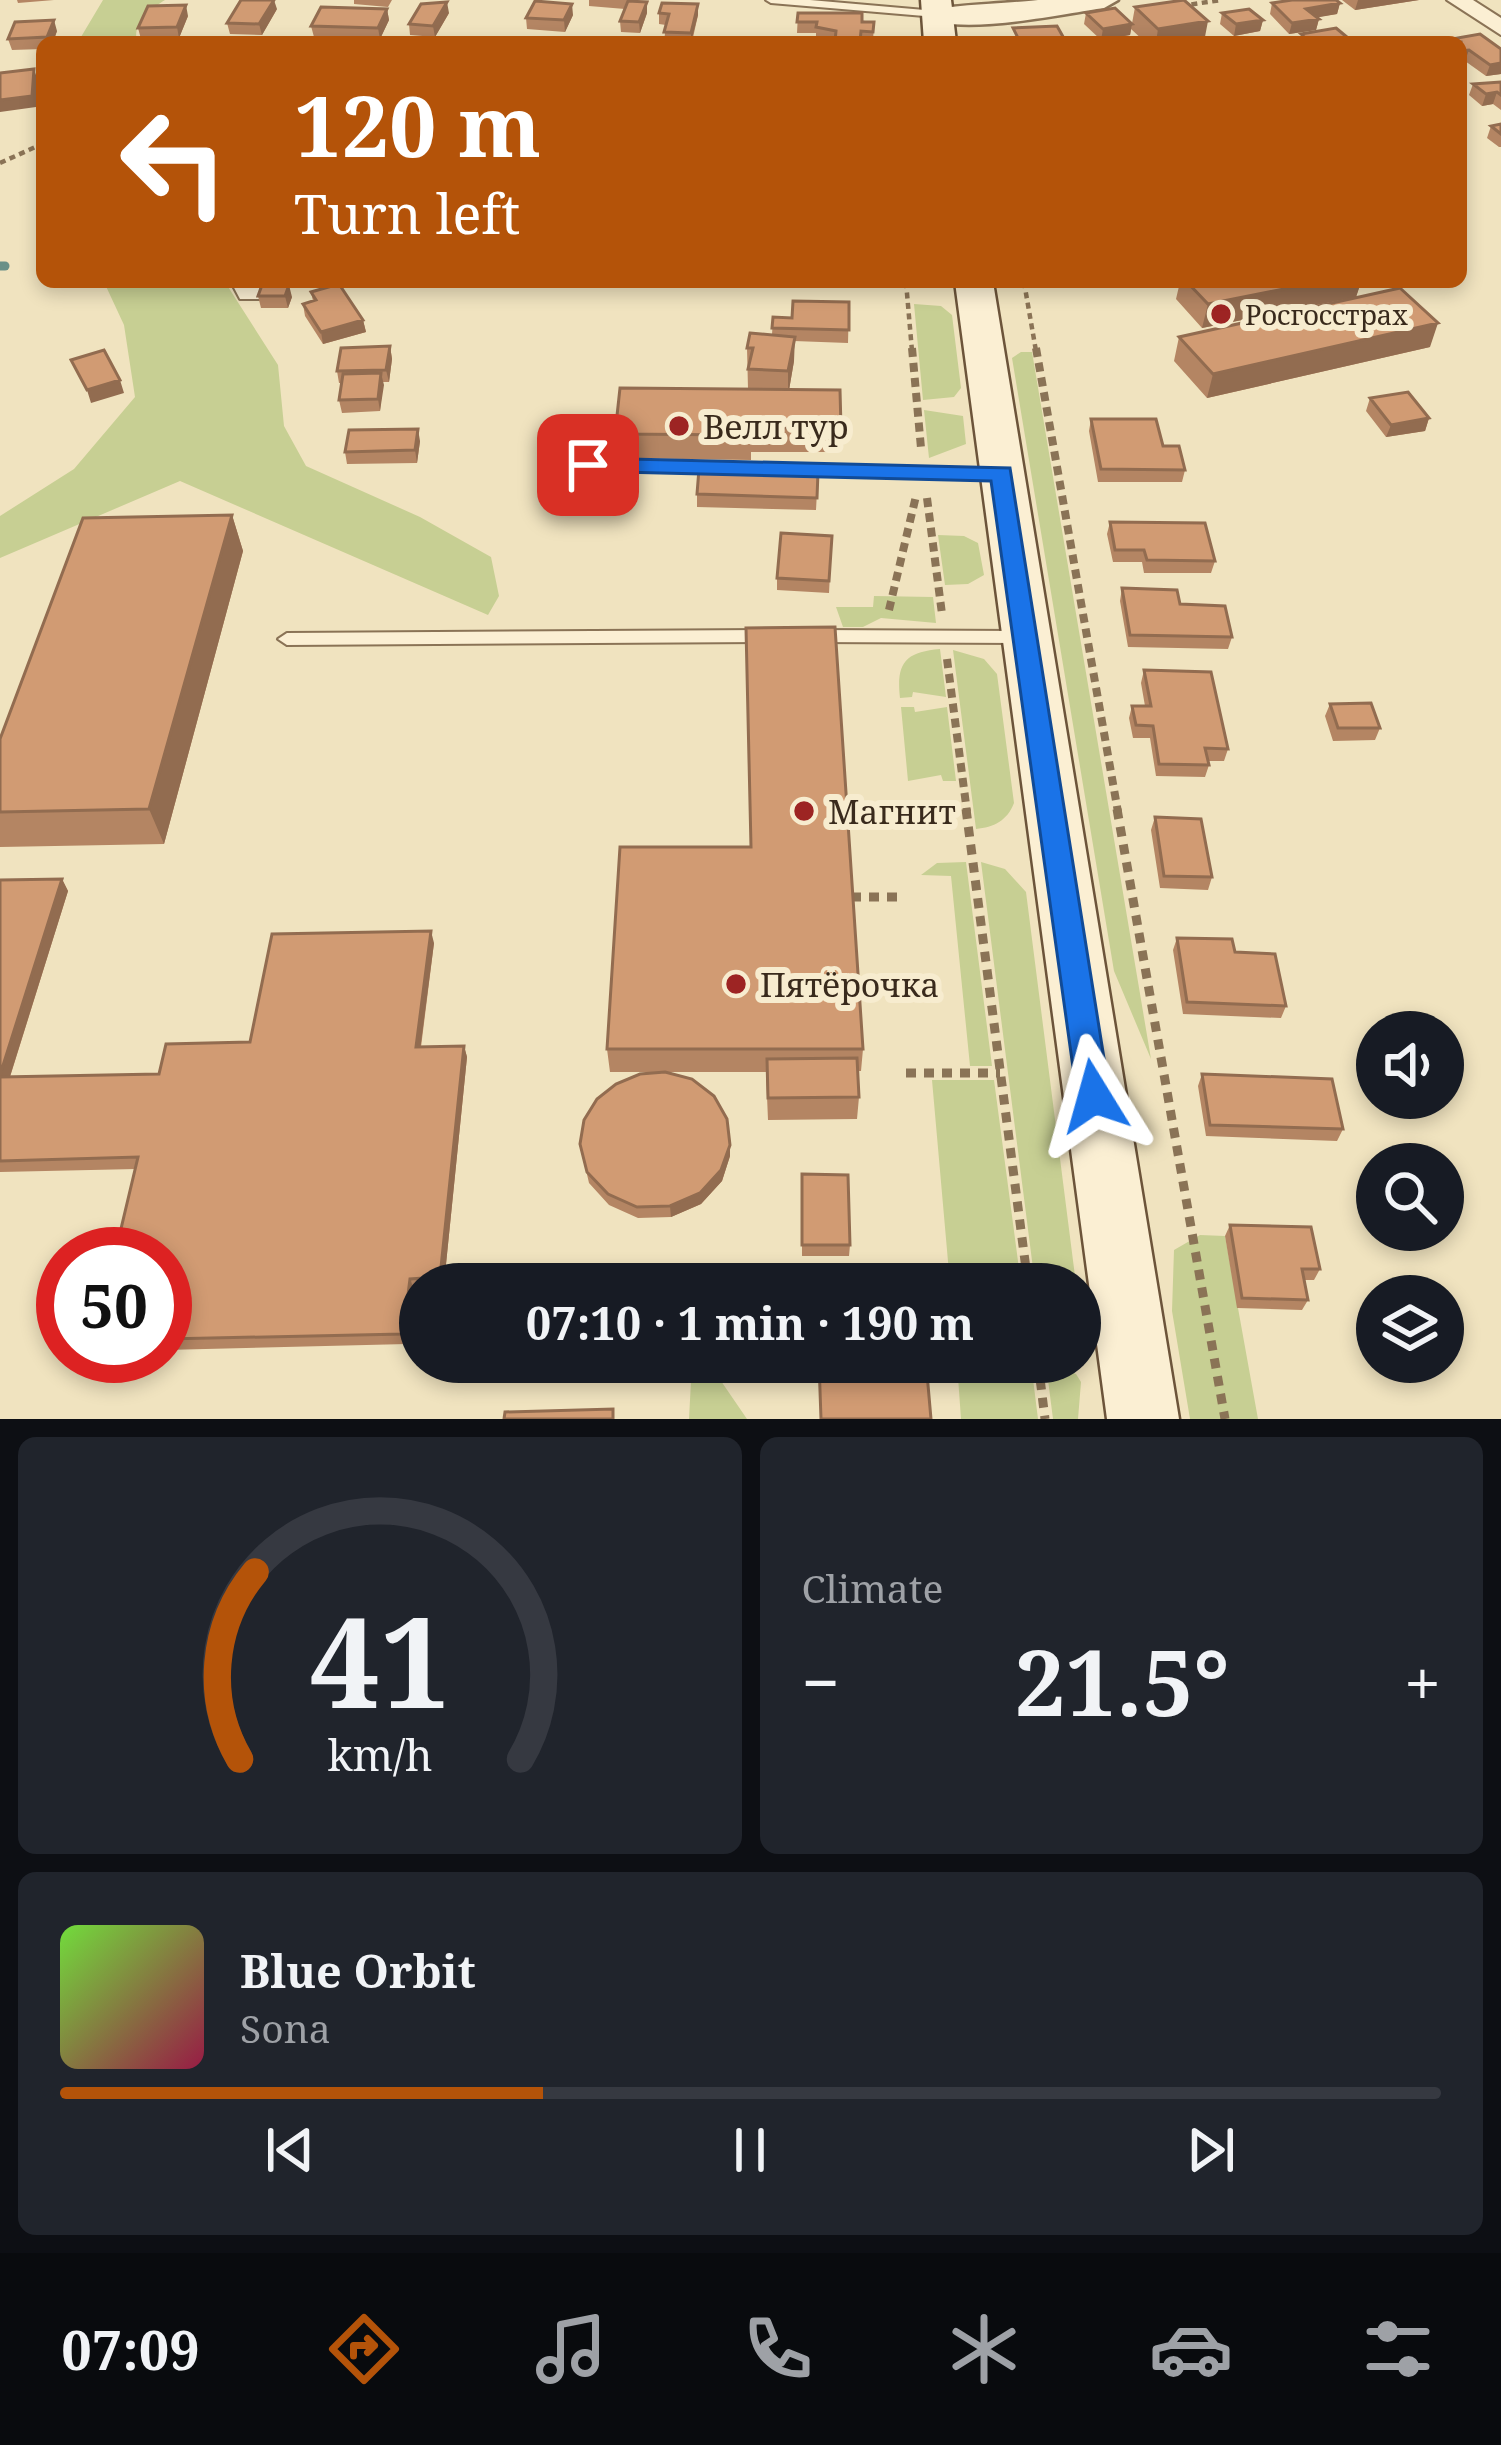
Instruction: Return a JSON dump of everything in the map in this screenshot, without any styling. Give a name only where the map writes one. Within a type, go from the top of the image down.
[{"type":"main road","points":[[975,288],[1143,1419]]},
{"type":"street","points":[[937,19],[1104,0]]},
{"type":"street","points":[[1458,0],[1501,28]]},
{"type":"lane","points":[[771,0],[937,19]]},
{"type":"lane","points":[[588,465],[1001,474]]},
{"type":"lane","points":[[287,639],[1025,638]]},
{"type":"path","points":[[0,163],[36,147]]},
{"type":"path","points":[[907,288],[922,458]]},
{"type":"path","points":[[1025,288],[1225,1419]]},
{"type":"path","points":[[892,596],[916,492],[926,489],[943,623]]},
{"type":"path","points":[[946,650],[1025,1263]]},
{"type":"path","points":[[851,897],[897,897]]},
{"type":"path","points":[[906,1073],[1000,1073]]},
{"type":"path","points":[[1041,1383],[1045,1419]]},
{"type":"green space","points":[[103,0],[165,0],[148,12],[136,36],[82,36]]},
{"type":"green space","points":[[107,288],[229,288],[278,365],[284,426],[306,466],[420,517],[491,557],[499,596],[488,615],[180,481],[0,558],[0,516],[74,469],[135,397],[124,325]]},
{"type":"green space","points":[[914,304],[941,306],[952,315],[961,388],[954,397],[923,400]]},
{"type":"green space","points":[[1032,352],[1151,1059],[1114,971],[1012,358]]},
{"type":"green space","points":[[924,410],[963,416],[966,444],[929,458]]},
{"type":"green space","points":[[938,535],[964,536],[978,543],[984,575],[968,584],[945,585]]},
{"type":"green space","points":[[874,596],[933,597],[936,623],[881,618],[863,627],[843,627],[836,607],[873,607]]},
{"type":"green space","points":[[940,649],[946,697],[913,692],[912,697],[900,698],[905,661]]},
{"type":"green space","points":[[953,650],[984,659],[997,674],[1014,803],[1004,819],[983,828],[976,829]]},
{"type":"green space","points":[[901,707],[914,707],[915,712],[947,707],[956,781],[943,781],[941,775],[908,781]]},
{"type":"green space","points":[[966,862],[992,1066],[970,1066],[951,876],[921,875],[937,863]]},
{"type":"green space","points":[[981,862],[1005,869],[1026,892],[1073,1263],[1032,1263]]},
{"type":"green space","points":[[932,1080],[994,1080],[1018,1263],[948,1263]]},
{"type":"green space","points":[[1200,1235],[1225,1236],[1258,1419],[1190,1419],[1172,1311],[1174,1250]]},
{"type":"green space","points":[[691,1383],[722,1383],[747,1419],[689,1419]]},
{"type":"green space","points":[[958,1383],[1034,1383],[1038,1419],[961,1419]]},
{"type":"green space","points":[[1048,1383],[1081,1383],[1078,1419],[1053,1419]]},
{"type":"building","points":[[241,0],[274,0],[259,24],[227,23]]},
{"type":"building","points":[[1184,0],[1208,21],[1158,29],[1135,7]]},
{"type":"building","points":[[535,1],[572,4],[564,20],[526,18]]},
{"type":"building","points":[[628,1],[647,2],[639,22],[620,21]]},
{"type":"building","points":[[447,2],[433,26],[409,24],[421,4]]},
{"type":"building","points":[[662,3],[698,4],[691,33],[664,32],[669,14],[659,13]]},
{"type":"building","points":[[1272,3],[1340,3],[1306,9],[1319,19],[1292,23]]},
{"type":"building","points":[[186,5],[177,27],[138,28],[148,6]]},
{"type":"building","points":[[321,7],[387,9],[378,28],[311,26]]},
{"type":"building","points":[[1115,8],[1132,24],[1103,29],[1086,13]]},
{"type":"building","points":[[1249,9],[1263,20],[1236,24],[1222,13]]},
{"type":"building","points":[[798,13],[862,13],[862,22],[874,22],[873,32],[836,36],[836,31],[816,27],[817,22],[797,22]]},
{"type":"building","points":[[54,20],[47,36],[8,39],[15,22]]},
{"type":"building","points":[[1057,26],[1063,36],[1017,36],[1013,28]]},
{"type":"building","points":[[1336,28],[1346,36],[1303,36]]},
{"type":"building","points":[[1480,34],[1501,49],[1501,63],[1490,65],[1467,50],[1467,36]]},
{"type":"building","points":[[34,69],[32,96],[0,100],[0,73]]},
{"type":"building","points":[[1501,82],[1501,95],[1486,94],[1473,84]]},
{"type":"building","points":[[261,288],[288,288],[285,296],[258,296]]},
{"type":"building","points":[[342,288],[363,320],[321,332],[303,304],[316,300],[311,292]]},
{"type":"building","points":[[1193,288],[1289,288],[1208,304]]},
{"type":"building","points":[[1400,288],[1438,323],[1213,374],[1179,337]]},
{"type":"building","points":[[793,301],[849,302],[849,330],[772,328],[773,317],[792,318]]},
{"type":"building","points":[[750,333],[795,337],[788,371],[748,369],[753,348],[747,348]]},
{"type":"building","points":[[390,346],[386,370],[337,371],[341,348]]},
{"type":"building","points":[[104,350],[120,380],[87,390],[71,360]]},
{"type":"building","points":[[381,373],[378,399],[339,400],[343,374]]},
{"type":"building","points":[[620,388],[840,390],[841,428],[751,428],[751,435],[615,434]]},
{"type":"building","points":[[1408,392],[1429,418],[1391,425],[1370,398]]},
{"type":"building","points":[[1091,419],[1156,419],[1163,446],[1179,446],[1185,470],[1101,469]]},
{"type":"building","points":[[418,429],[415,450],[345,452],[349,430]]},
{"type":"building","points":[[699,469],[818,472],[817,498],[697,494]]},
{"type":"building","points":[[232,515],[149,809],[0,812],[0,739],[83,518]]},
{"type":"building","points":[[1110,522],[1205,523],[1215,561],[1147,560],[1144,550],[1115,550]]},
{"type":"building","points":[[781,533],[832,536],[829,581],[777,578]]},
{"type":"building","points":[[1122,588],[1177,590],[1180,604],[1225,606],[1232,637],[1130,635]]},
{"type":"building","name":"Пятёрочка","points":[[835,627],[863,1049],[607,1049],[620,847],[751,847],[746,628]]},
{"type":"building","points":[[1144,670],[1211,672],[1228,749],[1205,748],[1209,765],[1159,764],[1153,726],[1136,725],[1132,706],[1151,706]]},
{"type":"building","points":[[1371,703],[1380,728],[1338,728],[1330,704]]},
{"type":"building","points":[[1155,817],[1201,819],[1212,877],[1164,876]]},
{"type":"building","points":[[62,879],[0,1075],[0,880]]},
{"type":"building","points":[[431,931],[416,1047],[464,1046],[441,1263],[399,1263],[399,1334],[192,1338],[192,1227],[121,1227],[138,1157],[0,1161],[0,1077],[159,1074],[166,1044],[250,1042],[272,934]]},
{"type":"building","points":[[1177,938],[1232,939],[1235,952],[1275,954],[1286,1006],[1187,1002]]},
{"type":"building","points":[[857,1058],[859,1097],[768,1098],[767,1059]]},
{"type":"building","points":[[665,1072],[692,1079],[714,1096],[727,1119],[730,1145],[721,1170],[700,1193],[670,1206],[637,1207],[608,1194],[587,1172],[580,1144],[584,1120],[597,1099],[616,1084],[640,1074]]},
{"type":"building","points":[[1202,1074],[1332,1079],[1343,1129],[1210,1125]]},
{"type":"building","points":[[802,1174],[848,1175],[850,1245],[802,1245]]},
{"type":"building","points":[[1230,1225],[1311,1227],[1320,1269],[1302,1269],[1308,1300],[1242,1298]]},
{"type":"building","points":[[820,1383],[928,1383],[931,1419],[821,1419]]},
{"type":"building","points":[[613,1409],[613,1419],[504,1419],[505,1412]]},
{"type":"waterway","points":[[0,266],[5,266]]},
{"type":"place","name":"Росгосстрах","points":[[1221,314]]},
{"type":"place","name":"Велл тур","points":[[679,426]]},
{"type":"place","name":"Магнит","points":[[804,811]]},
{"type":"place","name":"Пятёрочка","points":[[736,984]]},
{"type":"route","points":[[588,465],[1001,474],[1094,1096]]}]
